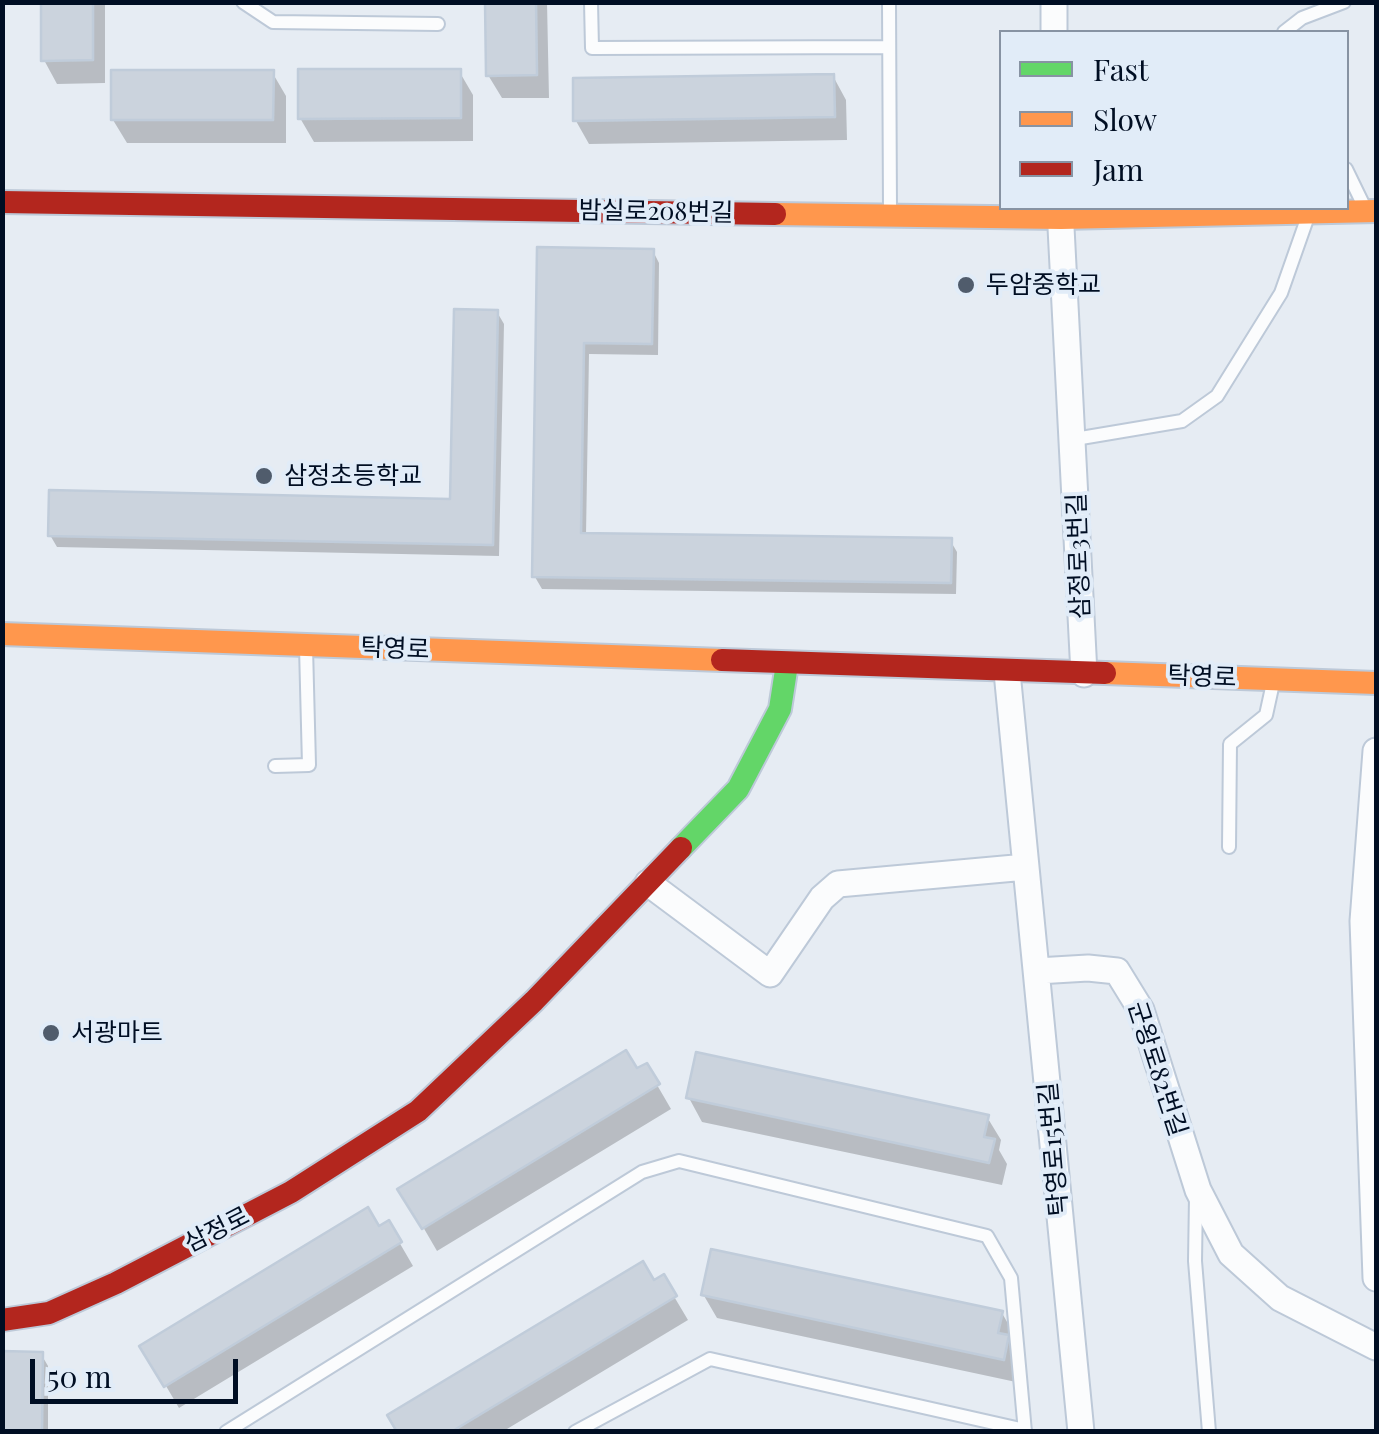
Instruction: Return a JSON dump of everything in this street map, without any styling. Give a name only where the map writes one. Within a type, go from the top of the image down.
[{"type":"street","points":[[1054,30],[1056,4]]},
{"type":"street","name":"밤실로208번길","points":[[2,202],[890,216],[1371,211]]},
{"type":"street","name":"삼정로3번길","points":[[1060,213],[1075,439],[1084,674]]},
{"type":"street","name":"탁영로","points":[[2,634],[1376,682]]},
{"type":"street","points":[[788,664],[780,708],[738,788],[648,883],[770,974],[822,898],[838,884],[1026,867]]},
{"type":"street","name":"탁영로15번길","points":[[1007,672],[1081,1432]]},
{"type":"street","points":[[1376,751],[1363,921],[1376,1278]]},
{"type":"street","name":"삼정로","points":[[2,1320],[49,1313],[116,1283],[291,1192],[418,1111],[534,1001],[648,883]]},
{"type":"street","name":"군왕로82번길","points":[[1037,971],[1117,971],[1141,1010],[1198,1190],[1218,1235],[1248,1272],[1280,1298],[1376,1346]]},
{"type":"lane","points":[[242,2],[274,22],[438,24]]},
{"type":"lane","points":[[591,2],[592,48],[889,47]]},
{"type":"lane","points":[[889,2],[890,216]]},
{"type":"lane","points":[[1287,30],[1302,18],[1344,2]]},
{"type":"lane","name":"밤실로208번길","points":[[1349,174],[1371,211]]},
{"type":"lane","points":[[1075,439],[1182,422],[1217,396],[1281,294],[1309,212]]},
{"type":"lane","points":[[275,766],[309,766],[306,646]]},
{"type":"lane","points":[[1229,847],[1230,744],[1266,716],[1274,679]]},
{"type":"lane","points":[[226,1432],[642,1172],[679,1161],[987,1236],[1011,1278],[1025,1431],[710,1359],[575,1432]]},
{"type":"lane","name":"군왕로82번길","points":[[1198,1190],[1193,1217],[1209,1432]]},
{"type":"building","points":[[41,2],[93,2],[93,60],[41,61]]},
{"type":"building","points":[[485,2],[536,2],[537,75],[486,76]]},
{"type":"building","points":[[298,69],[461,69],[461,118],[298,119]]},
{"type":"building","points":[[111,70],[274,70],[273,120],[111,120]]},
{"type":"building","points":[[834,74],[835,117],[573,121],[573,78]]},
{"type":"building","points":[[537,247],[654,249],[652,344],[584,343],[581,533],[952,538],[951,583],[532,577]]},
{"type":"building","points":[[454,309],[498,310],[493,545],[48,536],[49,490],[450,499]]},
{"type":"building","points":[[626,1050],[637,1068],[647,1063],[660,1084],[422,1229],[397,1189]]},
{"type":"building","points":[[696,1052],[989,1115],[984,1137],[995,1139],[989,1163],[686,1098]]},
{"type":"building","points":[[368,1207],[379,1226],[389,1220],[402,1242],[164,1387],[139,1346]]},
{"type":"building","points":[[711,1249],[1003,1311],[998,1333],[1009,1335],[1004,1360],[701,1295]]},
{"type":"building","points":[[643,1261],[654,1280],[664,1274],[677,1296],[451,1432],[397,1432],[387,1415]]},
{"type":"building","points":[[2,1351],[43,1352],[42,1432],[2,1432]]},
{"type":"traffic: fast","points":[[681,848],[738,789],[780,709],[787,664]]},
{"type":"traffic: slow","points":[[775,214],[1061,218],[1376,211]]},
{"type":"traffic: slow","points":[[2,634],[722,660]]},
{"type":"traffic: slow","points":[[1105,673],[1376,683]]},
{"type":"traffic: jam","points":[[2,202],[775,214]]},
{"type":"traffic: jam","points":[[722,660],[1105,673]]},
{"type":"traffic: jam","points":[[2,1320],[49,1313],[116,1283],[291,1192],[418,1111],[534,1001],[681,848]]},
{"type":"place","name":"두암중학교","points":[[966,285]]},
{"type":"place","name":"삼정초등학교","points":[[264,476]]},
{"type":"place","name":"서광마트","points":[[51,1033]]}]
